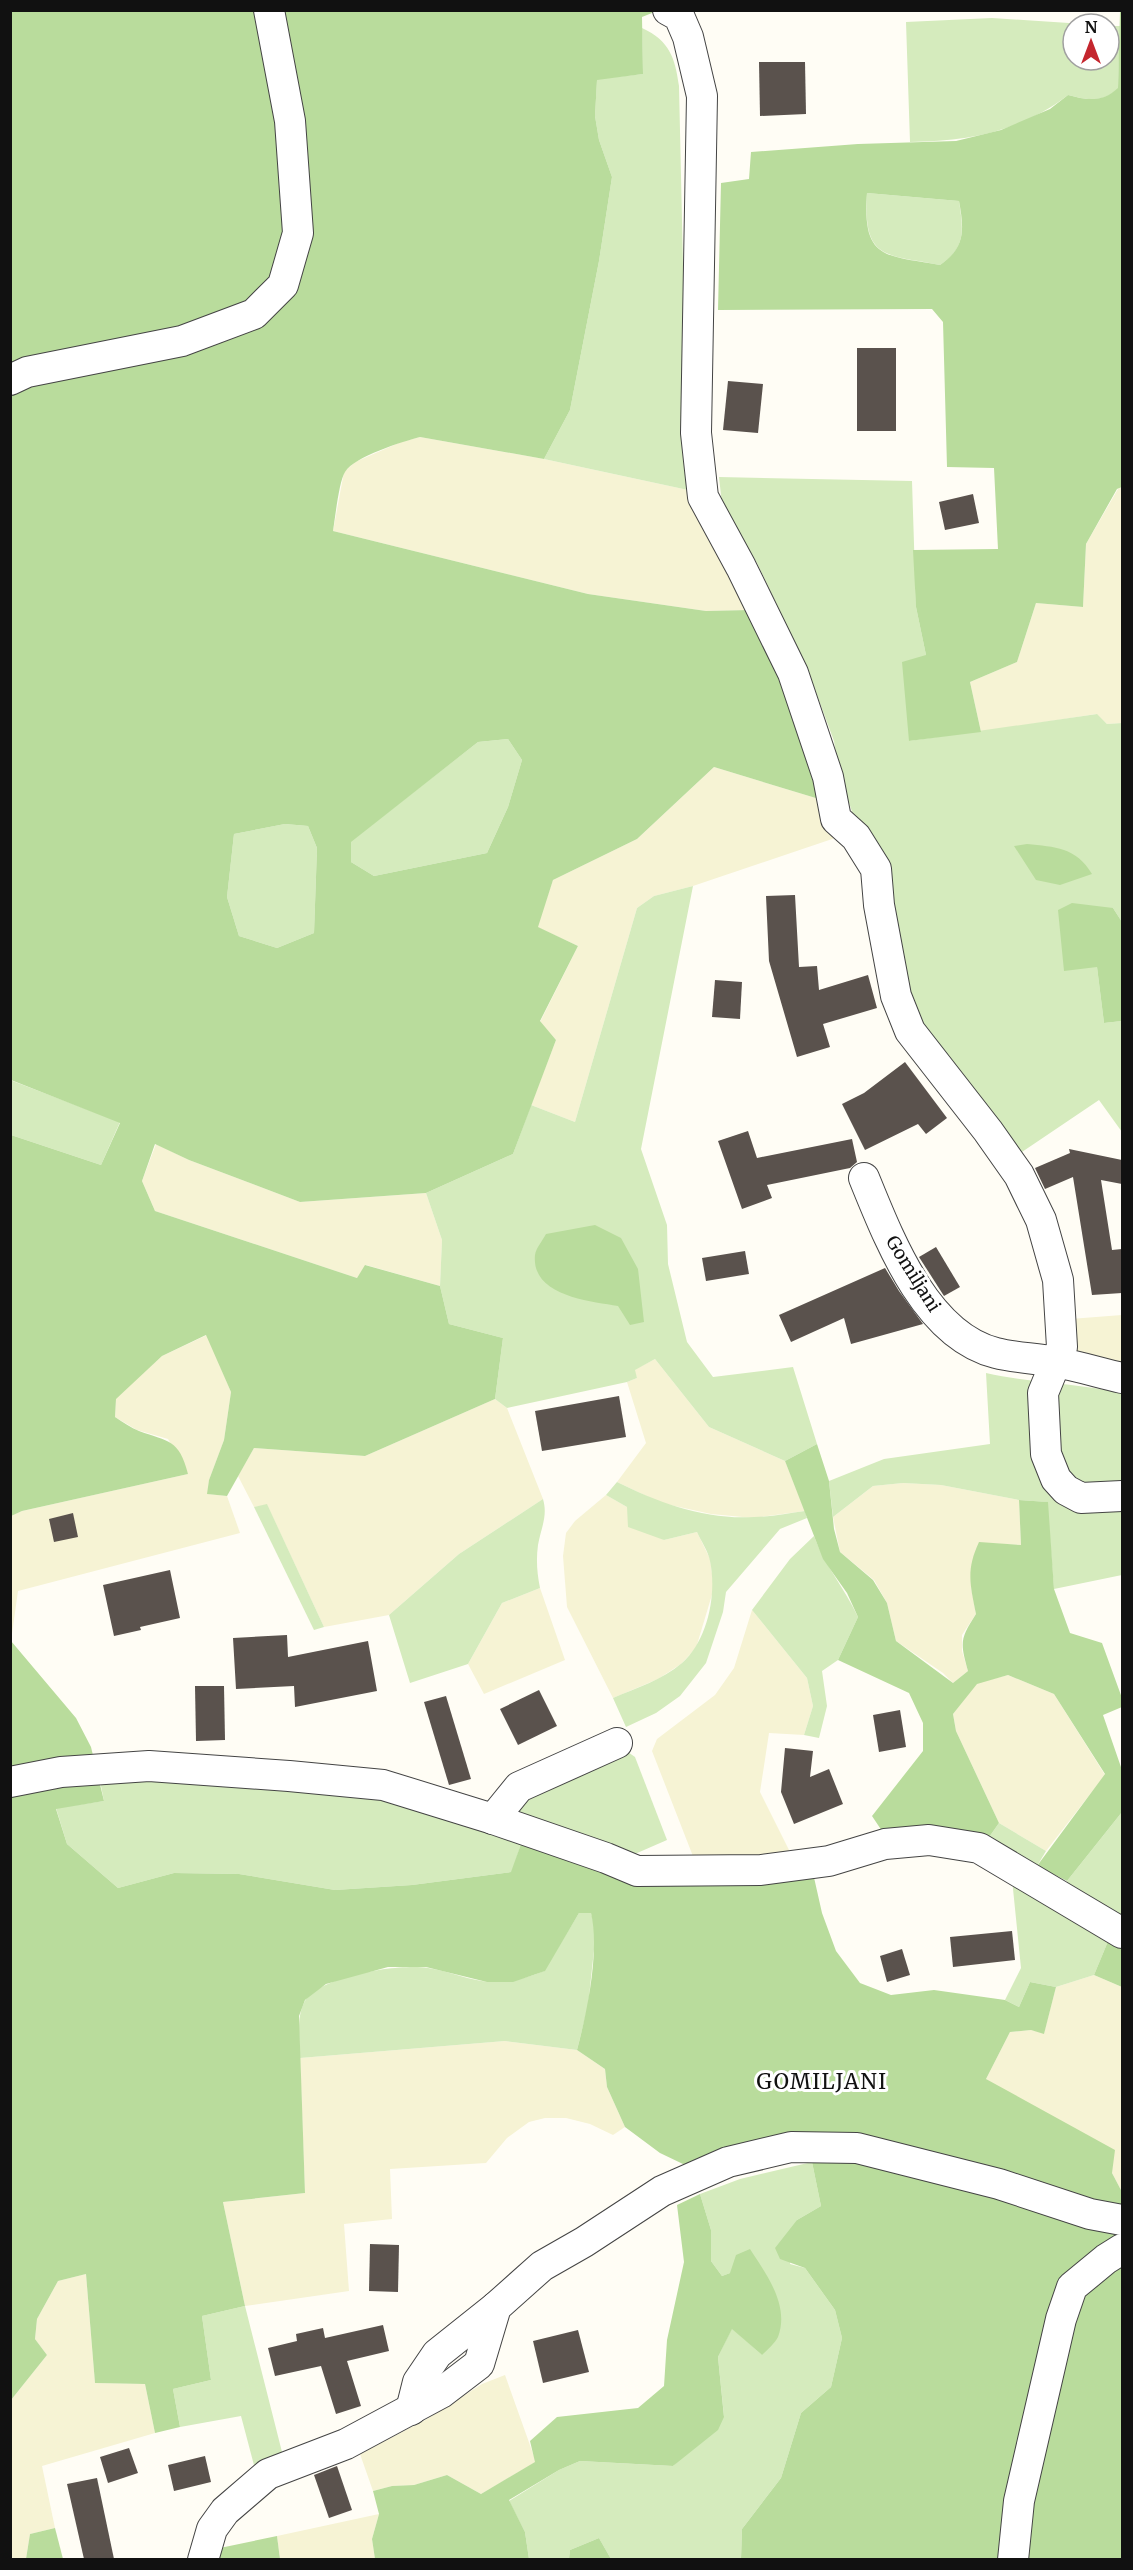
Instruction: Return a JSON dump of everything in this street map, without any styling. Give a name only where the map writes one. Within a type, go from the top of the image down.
[{"type":"street","points":[[10,380],[27,372],[182,341],[254,314],[283,285],[298,233],[290,121],[269,10]]},
{"type":"street","points":[[668,10],[679,16],[688,37],[702,96],[696,433],[703,497],[794,673],[828,777],[836,819],[856,837],[876,869],[879,905],[896,996],[909,1031],[988,1131],[1019,1175],[1041,1220],[1058,1280],[1062,1347],[1043,1393],[1046,1454],[1056,1479],[1066,1490],[1082,1498],[1122,1496]]},
{"type":"street","name":"Gomiljani","points":[[864,1179],[887,1233],[925,1300],[943,1321],[964,1338],[994,1353],[1056,1362],[1122,1378]]},
{"type":"street","points":[[493,1819],[519,1787],[617,1743]]},
{"type":"street","points":[[10,1782],[61,1772],[149,1766],[383,1785],[493,1819],[637,1871],[761,1870],[829,1861],[885,1844],[929,1840],[979,1848],[1122,1933]]},
{"type":"street","points":[[203,2559],[212,2529],[225,2511],[268,2474],[346,2444],[441,2393],[479,2364],[496,2307],[542,2266],[584,2242],[662,2191],[728,2162],[791,2147],[856,2148],[999,2184],[1090,2214],[1122,2220]]},
{"type":"street","points":[[1013,2559],[1019,2501],[1061,2319],[1072,2287],[1122,2248]]},
{"type":"shaded area","points":[[420,437],[544,459],[688,490],[749,610],[706,611],[588,594],[333,531],[344,472],[355,462],[401,442]]},
{"type":"shaded area","points":[[1122,487],[1122,723],[1107,724],[1096,714],[981,732],[970,682],[1017,662],[1036,603],[1083,607],[1086,544],[1118,489]]},
{"type":"shaded area","points":[[714,767],[819,799],[841,836],[693,886],[654,896],[637,908],[575,1122],[531,1105],[556,1040],[540,1022],[578,946],[537,927],[553,880],[637,839]]},
{"type":"shaded area","points":[[156,1144],[189,1160],[300,1202],[426,1193],[442,1240],[440,1286],[366,1265],[357,1278],[155,1211],[142,1181]]},
{"type":"shaded area","points":[[1122,1315],[1122,1369],[1078,1357],[1074,1347],[1070,1319]]},
{"type":"shaded area","points":[[207,1335],[231,1392],[224,1440],[209,1480],[208,1494],[227,1496],[240,1533],[18,1591],[11,1641],[10,1516],[22,1511],[188,1474],[168,1439],[137,1430],[115,1417],[116,1398],[162,1356]]},
{"type":"shaded area","points":[[655,1359],[709,1427],[785,1461],[805,1511],[753,1518],[711,1514],[661,1503],[617,1482],[646,1443],[627,1382],[637,1378],[634,1370]]},
{"type":"shaded area","points":[[495,1399],[507,1408],[543,1499],[459,1554],[389,1615],[324,1627],[267,1505],[254,1507],[238,1476],[254,1448],[365,1456]]},
{"type":"shaded area","points":[[903,1483],[941,1485],[1019,1500],[1021,1545],[979,1543],[971,1587],[976,1614],[962,1635],[962,1651],[968,1671],[953,1683],[943,1673],[896,1641],[887,1603],[874,1580],[840,1552],[833,1517],[873,1486]]},
{"type":"shaded area","points":[[606,1495],[627,1507],[664,1540],[697,1532],[710,1559],[714,1588],[696,1648],[681,1664],[658,1679],[613,1698],[567,1607],[563,1556],[566,1533],[575,1521]]},
{"type":"shaded area","points":[[540,1588],[565,1660],[484,1694],[468,1664],[502,1603]]},
{"type":"shaded area","points":[[752,1610],[807,1678],[813,1706],[804,1735],[769,1733],[760,1792],[793,1858],[696,1864],[652,1751],[657,1739],[715,1695],[734,1668]]},
{"type":"shaded area","points":[[1008,1675],[1054,1694],[1105,1775],[1046,1851],[999,1823],[956,1731],[953,1714],[977,1683]]},
{"type":"shaded area","points":[[1094,1975],[1122,1987],[1122,2192],[1112,2173],[986,2079],[1010,2032],[1031,2030],[1044,2033],[1056,1987]]},
{"type":"shaded area","points":[[505,2041],[577,2050],[605,2069],[607,2087],[625,2127],[613,2135],[590,2124],[566,2118],[545,2118],[529,2122],[507,2138],[486,2163],[390,2169],[392,2219],[344,2224],[349,2291],[245,2306],[223,2202],[305,2193],[300,2058]]},
{"type":"shaded area","points":[[86,2274],[95,2383],[145,2384],[155,2433],[42,2466],[55,2528],[30,2534],[26,2559],[11,2560],[11,2400],[47,2355],[35,2339],[37,2319],[58,2281]]},
{"type":"shaded area","points":[[505,2375],[536,2462],[481,2494],[447,2475],[414,2485],[392,2486],[373,2491],[360,2454],[427,2419],[482,2384]]},
{"type":"shaded area","points":[[379,2514],[372,2539],[375,2559],[280,2559],[277,2536]]},
{"type":"green space","points":[[11,11],[657,11],[642,17],[643,74],[597,80],[595,116],[599,140],[612,177],[599,261],[570,410],[544,459],[420,437],[391,446],[358,460],[345,472],[339,491],[333,531],[588,594],[706,611],[749,610],[778,675],[819,799],[714,767],[637,839],[553,880],[538,927],[578,946],[540,1021],[556,1040],[513,1154],[426,1193],[300,1202],[189,1160],[155,1144],[142,1181],[155,1211],[357,1278],[365,1265],[440,1286],[449,1324],[503,1338],[495,1399],[365,1456],[254,1448],[227,1496],[207,1494],[209,1480],[224,1440],[231,1392],[206,1335],[162,1356],[116,1399],[115,1417],[136,1430],[171,1444],[181,1454],[188,1474],[22,1511],[11,1516],[11,1135],[101,1165],[120,1123],[11,1080]],"holes":[[[508,739],[522,760],[508,807],[487,853],[374,876],[351,862],[351,842],[478,742]],[[285,824],[308,826],[317,848],[314,933],[277,948],[239,936],[227,897],[234,834]]]},
{"type":"green space","points":[[1122,11],[1122,487],[1117,489],[1086,544],[1083,607],[1036,603],[1017,662],[970,682],[981,732],[909,741],[902,662],[926,655],[916,607],[913,550],[998,549],[994,468],[947,467],[943,322],[932,309],[718,310],[721,183],[749,179],[751,152],[858,144],[956,141],[1001,130],[1050,109],[1068,95],[1094,99],[1112,93],[1118,88],[1118,72],[1121,72],[1120,12]],"holes":[[[867,193],[959,201],[962,220],[959,244],[940,265],[905,259],[891,255],[873,243],[866,215]]]},
{"type":"green space","points":[[992,18],[1061,22],[1061,72],[1119,72],[1118,89],[1106,97],[1094,99],[1068,95],[1031,118],[993,132],[953,139],[910,142],[906,22]]},
{"type":"green space","points":[[642,28],[659,39],[670,51],[679,86],[688,490],[544,459],[570,410],[599,261],[612,177],[599,140],[595,116],[597,79],[643,74]]},
{"type":"green space","points":[[867,193],[959,201],[962,229],[955,251],[940,265],[904,259],[881,250],[869,231]]},
{"type":"green space","points":[[719,477],[912,481],[916,607],[926,655],[909,741],[1097,714],[1107,724],[1122,723],[1122,922],[1113,908],[1097,967],[1104,1023],[1122,1021],[1122,1132],[1099,1100],[1016,1156],[928,1034],[912,998],[898,950],[890,902],[890,862],[854,817],[839,775],[834,741],[807,668],[757,563],[722,504]]},
{"type":"green space","points":[[508,739],[522,760],[508,807],[487,853],[374,876],[351,862],[351,841],[478,742]]},
{"type":"green space","points":[[285,824],[308,826],[317,848],[314,933],[277,948],[239,936],[227,897],[234,834]]},
{"type":"green space","points":[[1027,844],[1072,853],[1086,865],[1092,874],[1060,885],[1036,880],[1014,846]]},
{"type":"green space","points":[[693,886],[641,1149],[667,1225],[668,1264],[687,1342],[713,1377],[793,1367],[817,1444],[785,1461],[709,1427],[655,1359],[635,1370],[637,1378],[627,1382],[507,1408],[495,1399],[503,1338],[449,1324],[440,1286],[442,1240],[426,1193],[513,1154],[531,1105],[575,1122],[637,908],[654,896]]},
{"type":"green space","points":[[1072,903],[1113,908],[1122,922],[1122,1021],[1104,1023],[1097,967],[1064,971],[1058,910]]},
{"type":"green space","points":[[10,1080],[120,1122],[101,1165],[11,1135]]},
{"type":"green space","points":[[595,1225],[621,1238],[638,1269],[644,1322],[630,1325],[618,1306],[564,1294],[542,1280],[536,1269],[535,1255],[546,1234]]},
{"type":"green space","points":[[986,1373],[1122,1393],[1122,1575],[1054,1589],[1047,1502],[1019,1500],[941,1485],[903,1483],[873,1486],[833,1517],[829,1481],[884,1459],[990,1444]]},
{"type":"green space","points":[[817,1444],[829,1481],[834,1529],[840,1552],[873,1580],[887,1603],[896,1641],[953,1683],[968,1671],[963,1641],[976,1614],[970,1577],[972,1561],[979,1542],[1021,1545],[1019,1500],[1048,1502],[1054,1589],[1070,1633],[1102,1643],[1122,1698],[1122,1707],[1103,1715],[1122,1770],[1122,1812],[1067,1881],[1037,1866],[1105,1774],[1054,1694],[1008,1675],[977,1684],[953,1714],[956,1731],[999,1823],[987,1840],[884,1834],[872,1816],[923,1751],[923,1723],[909,1693],[838,1660],[858,1617],[847,1593],[823,1559],[785,1461]]},
{"type":"green space","points":[[617,1482],[649,1497],[701,1513],[754,1517],[805,1511],[807,1518],[780,1529],[726,1592],[723,1612],[706,1663],[680,1696],[656,1713],[626,1727],[613,1698],[666,1674],[682,1663],[691,1653],[708,1616],[712,1574],[709,1557],[697,1532],[664,1540],[628,1527],[627,1507],[606,1495]]},
{"type":"green space","points":[[543,1499],[544,1517],[537,1556],[540,1588],[502,1603],[468,1664],[410,1683],[389,1615],[459,1554]]},
{"type":"green space","points":[[267,1504],[324,1627],[314,1630],[254,1507]]},
{"type":"green space","points":[[814,1536],[858,1617],[838,1660],[822,1671],[827,1706],[819,1738],[804,1735],[813,1706],[807,1678],[752,1610],[790,1559]]},
{"type":"green space","points":[[11,1641],[76,1718],[91,1747],[104,1801],[56,1809],[67,1844],[118,1888],[174,1873],[239,1874],[335,1890],[412,1885],[511,1872],[521,1844],[655,1886],[813,1873],[822,1913],[836,1951],[860,1983],[891,1995],[934,1990],[1005,2000],[1019,2007],[1030,1982],[1056,1987],[1044,2034],[1031,2030],[1010,2032],[986,2079],[1115,2150],[1112,2173],[1122,2192],[1122,2559],[741,2559],[742,2529],[781,2478],[801,2413],[831,2387],[842,2338],[835,2310],[805,2268],[780,2259],[775,2248],[797,2220],[821,2206],[812,2162],[801,2133],[698,2163],[683,2164],[660,2153],[625,2127],[607,2087],[605,2069],[577,2050],[585,2018],[593,1963],[591,1913],[579,1913],[545,1971],[513,1982],[487,1982],[426,1967],[388,1967],[326,1984],[305,2000],[299,2016],[305,2193],[223,2202],[245,2306],[202,2316],[211,2380],[173,2389],[180,2427],[155,2433],[145,2384],[95,2383],[86,2274],[58,2281],[37,2319],[35,2339],[47,2355],[11,2400]]},
{"type":"green space","points":[[625,1750],[635,1757],[667,1840],[628,1857],[515,1820],[515,1808],[525,1796]]},
{"type":"green space","points":[[151,1777],[382,1798],[521,1844],[512,1872],[412,1885],[335,1890],[239,1874],[174,1873],[118,1888],[67,1844],[56,1808],[104,1801],[100,1781]]},
{"type":"green space","points":[[1122,1812],[1122,1920],[1067,1886],[1067,1881]]},
{"type":"green space","points":[[999,1823],[1046,1851],[1037,1866],[987,1840]]},
{"type":"green space","points":[[1012,1879],[1111,1934],[1094,1975],[1056,1987],[1030,1982],[1019,2007],[1005,2000],[1021,1968]]},
{"type":"green space","points":[[579,1913],[591,1913],[596,1931],[588,2006],[577,2050],[505,2041],[300,2058],[299,2023],[304,2003],[325,1985],[360,1973],[415,1967],[491,1982],[525,1978],[544,1971]]},
{"type":"green space","points":[[1111,1934],[1122,1941],[1122,1987],[1094,1975]]},
{"type":"green space","points":[[812,2162],[821,2206],[797,2220],[790,2264],[805,2268],[835,2310],[842,2338],[831,2387],[801,2413],[781,2478],[742,2529],[741,2559],[611,2559],[599,2538],[570,2550],[569,2559],[529,2559],[525,2532],[509,2501],[559,2470],[580,2461],[673,2466],[724,2416],[718,2357],[732,2328],[762,2355],[730,2273],[722,2276],[711,2261],[711,2230],[700,2194],[740,2179]]},
{"type":"green space","points":[[700,2194],[711,2230],[711,2261],[722,2276],[730,2273],[736,2255],[750,2249],[774,2290],[781,2313],[778,2337],[762,2355],[732,2329],[718,2357],[724,2417],[718,2430],[673,2466],[580,2461],[559,2470],[509,2500],[525,2532],[529,2559],[375,2559],[372,2539],[379,2514],[373,2491],[392,2486],[414,2485],[447,2475],[481,2494],[535,2462],[530,2441],[557,2417],[638,2408],[664,2386],[667,2340],[684,2262],[677,2205]]},
{"type":"green space","points":[[245,2306],[282,2452],[255,2469],[241,2416],[180,2427],[173,2389],[211,2380],[202,2316]]},
{"type":"green space","points":[[55,2528],[63,2559],[26,2559],[30,2534]]},
{"type":"green space","points":[[277,2536],[280,2559],[214,2560],[215,2549]]},
{"type":"green space","points":[[599,2538],[611,2559],[569,2559],[570,2550]]},
{"type":"building","points":[[759,62],[805,62],[806,114],[760,116]]},
{"type":"building","points":[[857,348],[896,348],[896,431],[857,431]]},
{"type":"building","points":[[728,381],[763,384],[758,433],[723,430]]},
{"type":"building","points":[[973,494],[979,523],[945,530],[939,502]]},
{"type":"building","points":[[795,895],[799,967],[817,966],[819,990],[868,975],[877,1008],[823,1024],[830,1047],[797,1057],[769,961],[766,896]]},
{"type":"building","points":[[715,980],[742,982],[740,1019],[712,1017]]},
{"type":"building","points":[[905,1062],[947,1118],[926,1134],[918,1124],[865,1150],[842,1104],[864,1093]]},
{"type":"building","points":[[748,1131],[757,1158],[852,1139],[857,1162],[850,1168],[767,1185],[772,1198],[742,1209],[718,1141]]},
{"type":"building","points":[[1069,1149],[1122,1160],[1122,1184],[1101,1180],[1112,1250],[1122,1249],[1122,1293],[1092,1295],[1073,1177],[1045,1189],[1035,1168],[1070,1153]]},
{"type":"building","points":[[936,1247],[960,1287],[944,1296],[919,1257]]},
{"type":"building","points":[[745,1251],[749,1274],[706,1281],[702,1258]]},
{"type":"building","points":[[885,1268],[923,1324],[851,1344],[844,1318],[791,1342],[779,1315]]},
{"type":"building","points":[[619,1396],[626,1437],[542,1451],[535,1411]]},
{"type":"building","points":[[73,1513],[78,1537],[54,1542],[49,1519]]},
{"type":"building","points":[[170,1570],[180,1618],[140,1627],[141,1630],[114,1636],[103,1585]]},
{"type":"building","points":[[287,1635],[288,1657],[368,1641],[377,1691],[295,1707],[294,1686],[236,1689],[233,1638]]},
{"type":"building","points":[[195,1686],[224,1686],[225,1740],[196,1741]]},
{"type":"building","points":[[539,1690],[557,1726],[518,1745],[500,1709]]},
{"type":"building","points":[[446,1696],[471,1779],[449,1785],[424,1702]]},
{"type":"building","points":[[900,1710],[906,1747],[879,1752],[873,1715]]},
{"type":"building","points":[[785,1748],[813,1751],[810,1777],[829,1769],[843,1804],[794,1824],[781,1792]]},
{"type":"building","points":[[1012,1931],[1015,1960],[953,1967],[950,1937]]},
{"type":"building","points":[[902,1949],[910,1975],[887,1982],[880,1956]]},
{"type":"building","points":[[370,2244],[399,2245],[398,2292],[369,2291]]},
{"type":"building","points":[[383,2325],[389,2351],[347,2361],[361,2406],[336,2414],[321,2366],[275,2376],[268,2348],[297,2341],[296,2334],[323,2328],[325,2338]]},
{"type":"building","points":[[578,2330],[589,2372],[543,2383],[533,2341]]},
{"type":"building","points":[[129,2448],[138,2473],[108,2483],[100,2457]]},
{"type":"building","points":[[205,2456],[211,2482],[174,2491],[168,2465]]},
{"type":"building","points":[[337,2466],[352,2510],[329,2518],[314,2475]]},
{"type":"building","points":[[97,2478],[114,2559],[84,2559],[67,2484]]},
{"type":"district","name":"GOMILJANI","points":[[822,2082]]}]
